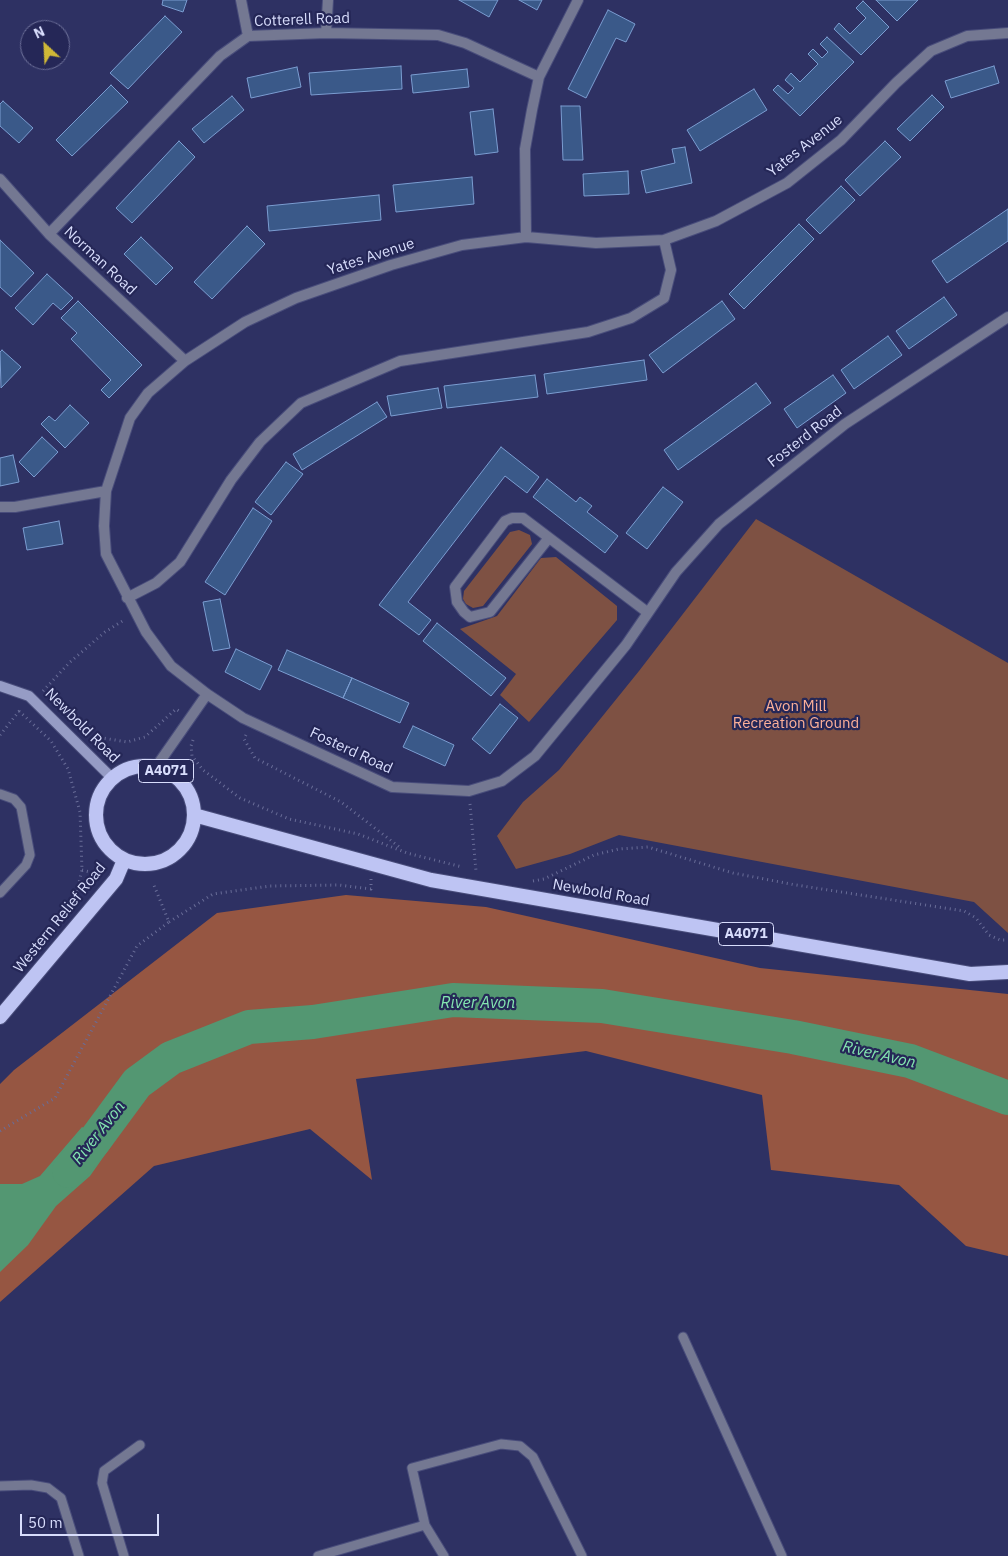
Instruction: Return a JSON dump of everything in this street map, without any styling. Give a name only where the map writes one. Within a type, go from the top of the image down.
[{"type":"highway","name":"Newbold Road","points":[[124,860],[110,851],[101,838],[96,822],[96,806],[102,791],[112,778],[125,770],[140,766],[156,767]]},
{"type":"highway","name":"A4071","points":[[156,767],[171,773],[184,784],[192,799],[194,815]]},
{"type":"highway","name":"Newbold Road","points":[[194,815],[431,880],[970,974],[1008,972]]},
{"type":"highway","points":[[124,860],[139,864],[156,863],[171,857],[183,846],[191,831],[194,815]]},
{"type":"highway","name":"Western Relief Road","points":[[0,1018],[116,879],[124,860]]},
{"type":"main road","name":"Newbold Road","points":[[0,686],[29,696],[112,778]]},
{"type":"street","points":[[241,0],[248,36]]},
{"type":"street","points":[[326,34],[328,0]]},
{"type":"street","points":[[526,238],[525,148],[539,77],[578,0]]},
{"type":"street","name":"Yates Avenue","points":[[292,740],[244,718],[207,694],[171,666],[146,632],[106,554],[104,526],[106,491],[130,418],[148,394],[185,361],[245,322],[296,298],[391,265],[462,245],[526,238],[596,243],[664,240],[716,220],[788,182],[841,140],[896,83],[931,51],[967,36],[1008,33]]},
{"type":"street","name":"Cotterell Road","points":[[49,234],[220,56],[248,36],[326,34],[438,35],[464,42],[539,77]]},
{"type":"street","name":"Norman Road","points":[[0,179],[49,234],[185,361]]},
{"type":"street","points":[[127,598],[156,583],[180,562],[231,480],[260,442],[301,403],[400,361],[588,332],[631,318],[664,298],[671,270],[664,240]]},
{"type":"street","name":"Fosterd Road","points":[[292,740],[392,787],[469,791],[502,781],[535,756],[626,645],[676,572],[718,524],[845,424],[1008,317]]},
{"type":"street","points":[[0,507],[15,507],[106,491]]},
{"type":"street","points":[[548,539],[490,612],[470,617],[464,612],[457,602],[455,587],[505,521],[512,518],[523,518],[548,539],[647,612]]},
{"type":"street","points":[[156,767],[207,694]]},
{"type":"lane","points":[[0,794],[14,799],[21,807],[30,855],[26,864],[0,893]]},
{"type":"lane","points":[[683,1337],[782,1556]]},
{"type":"lane","points":[[444,1556],[426,1525],[412,1468],[501,1444],[520,1446],[533,1457],[582,1556]]},
{"type":"lane","points":[[124,1556],[102,1483],[104,1471],[140,1445]]},
{"type":"lane","points":[[0,1486],[31,1485],[48,1488],[60,1498],[79,1556]]},
{"type":"lane","points":[[318,1556],[426,1525]]},
{"type":"path","points":[[135,612],[105,632],[70,662],[44,691],[103,738],[127,742],[145,737],[176,709]]},
{"type":"path","points":[[0,735],[19,712],[51,742],[68,769],[80,812],[82,870],[77,891],[65,913]]},
{"type":"path","points":[[195,736],[191,746],[192,756],[203,770],[240,798],[289,820],[358,834],[407,853],[341,802],[254,758],[244,739]]},
{"type":"path","points":[[469,791],[476,871]]},
{"type":"path","points":[[529,882],[544,879],[594,855],[619,849],[648,847],[733,873],[796,885],[964,911],[976,918],[989,934],[1000,940],[1008,940]]},
{"type":"path","points":[[0,1130],[55,1098],[137,946],[169,922],[213,894],[270,886],[339,885],[371,889],[372,864]]},
{"type":"path","points":[[153,883],[169,922]]},
{"type":"green space","name":"Avon Mill Recreation Ground","points":[[756,519],[1008,663],[1008,933],[974,902],[619,835],[570,854],[516,869],[497,836],[523,802],[559,770],[639,671]]},
{"type":"green space","points":[[519,530],[530,535],[532,544],[483,606],[473,608],[466,604],[463,599],[464,591],[510,532]]},
{"type":"green space","points":[[556,557],[617,606],[617,620],[529,722],[500,695],[516,674],[460,629],[497,616],[541,558]]},
{"type":"shaded area","points":[[346,895],[486,907],[760,968],[1008,994],[1008,1256],[966,1246],[899,1185],[771,1170],[762,1095],[586,1051],[356,1079],[372,1180],[310,1129],[154,1166],[0,1302],[0,1084],[14,1070],[217,913]]},
{"type":"shaded area","points":[[82,1127],[114,1142],[90,1176],[56,1206],[28,1245],[0,1272],[0,1184],[22,1184],[40,1176]]},
{"type":"building","points":[[163,0],[187,0],[183,12],[162,5]]},
{"type":"building","points":[[459,0],[498,0],[489,17]]},
{"type":"building","points":[[519,0],[542,0],[537,10]]},
{"type":"building","points":[[876,0],[918,0],[897,21]]},
{"type":"building","points":[[863,1],[889,27],[861,55],[834,29],[839,23],[850,34],[866,18],[856,8]]},
{"type":"building","points":[[608,10],[635,24],[626,42],[616,38],[586,98],[568,89]]},
{"type":"building","points":[[165,16],[182,32],[128,89],[110,73]]},
{"type":"building","points":[[827,37],[854,62],[800,116],[773,90],[778,85],[788,94],[794,88],[785,80],[791,73],[800,82],[818,64],[808,54],[813,49],[822,58],[828,52],[820,44]]},
{"type":"building","points":[[401,66],[402,89],[311,95],[309,73]]},
{"type":"building","points":[[994,66],[999,83],[951,98],[945,81]]},
{"type":"building","points":[[297,67],[301,87],[251,98],[247,78]]},
{"type":"building","points":[[467,69],[469,87],[413,93],[411,75]]},
{"type":"building","points":[[111,85],[128,102],[72,156],[56,140]]},
{"type":"building","points":[[754,89],[767,110],[700,151],[687,130]]},
{"type":"building","points":[[932,95],[944,107],[910,141],[897,129]]},
{"type":"building","points":[[232,96],[244,110],[204,143],[192,129]]},
{"type":"building","points":[[3,101],[33,128],[19,143],[0,126],[0,104]]},
{"type":"building","points":[[561,106],[580,106],[583,160],[563,160]]},
{"type":"building","points":[[493,109],[498,152],[475,155],[470,112]]},
{"type":"building","points":[[179,141],[195,157],[132,223],[116,208]]},
{"type":"building","points":[[885,141],[901,157],[860,196],[845,180]]},
{"type":"building","points":[[685,147],[692,183],[646,193],[641,171],[675,163],[672,149]]},
{"type":"building","points":[[628,171],[629,194],[584,196],[583,174]]},
{"type":"building","points":[[472,177],[474,204],[396,212],[393,185]]},
{"type":"building","points":[[841,186],[855,200],[820,234],[806,220]]},
{"type":"building","points":[[379,195],[381,220],[269,231],[267,206]]},
{"type":"building","points":[[1008,209],[1008,241],[947,283],[932,261]]},
{"type":"building","points":[[799,224],[814,239],[744,309],[729,294]]},
{"type":"building","points":[[247,226],[265,244],[212,299],[194,282]]},
{"type":"building","points":[[141,237],[173,268],[156,285],[124,254]]},
{"type":"building","points":[[0,240],[34,273],[11,297],[0,287]]},
{"type":"building","points":[[47,274],[73,298],[61,310],[53,303],[33,325],[15,308]]},
{"type":"building","points":[[944,297],[957,315],[909,349],[896,331]]},
{"type":"building","points":[[78,301],[142,365],[109,398],[101,390],[111,380],[71,339],[77,333],[61,318]]},
{"type":"building","points":[[722,301],[735,319],[663,373],[649,355]]},
{"type":"building","points":[[888,336],[902,355],[854,389],[841,370]]},
{"type":"building","points":[[2,350],[21,367],[1,388],[0,352]]},
{"type":"building","points":[[644,360],[647,380],[547,394],[544,374]]},
{"type":"building","points":[[535,375],[538,397],[447,408],[444,386]]},
{"type":"building","points":[[833,375],[846,393],[797,428],[784,409]]},
{"type":"building","points":[[756,383],[771,403],[678,470],[664,450]]},
{"type":"building","points":[[438,388],[442,408],[391,416],[387,396]]},
{"type":"building","points":[[377,402],[387,417],[302,470],[293,454]]},
{"type":"building","points":[[70,405],[89,423],[65,448],[41,424],[49,416],[55,421]]},
{"type":"building","points":[[42,437],[58,452],[34,477],[19,462]]},
{"type":"building","points":[[501,447],[539,477],[527,493],[505,476],[408,602],[431,620],[419,635],[379,605]]},
{"type":"building","points":[[13,455],[19,482],[0,486],[0,458]]},
{"type":"building","points":[[286,462],[303,474],[271,515],[255,502]]},
{"type":"building","points":[[547,479],[576,502],[580,497],[592,506],[587,512],[618,536],[605,553],[533,497]]},
{"type":"building","points":[[663,487],[683,502],[647,549],[626,533]]},
{"type":"building","points":[[253,508],[272,521],[225,595],[205,582]]},
{"type":"building","points":[[59,521],[63,544],[27,550],[23,528]]},
{"type":"building","points":[[220,599],[230,648],[213,651],[203,602]]},
{"type":"building","points":[[437,623],[506,678],[491,696],[423,641]]},
{"type":"building","points":[[236,649],[272,666],[260,690],[225,672]]},
{"type":"building","points":[[287,650],[352,678],[343,698],[278,670]]},
{"type":"building","points":[[352,678],[409,703],[400,723],[343,698]]},
{"type":"building","points":[[500,704],[518,718],[490,754],[472,739]]},
{"type":"building","points":[[413,726],[454,745],[445,766],[403,747]]},
{"type":"waterway","name":"River Avon","points":[[69,1171],[95,1140],[137,1083],[171,1058],[249,1027],[313,1022],[453,1000],[602,1006],[793,1037],[910,1061],[1008,1098]]}]
